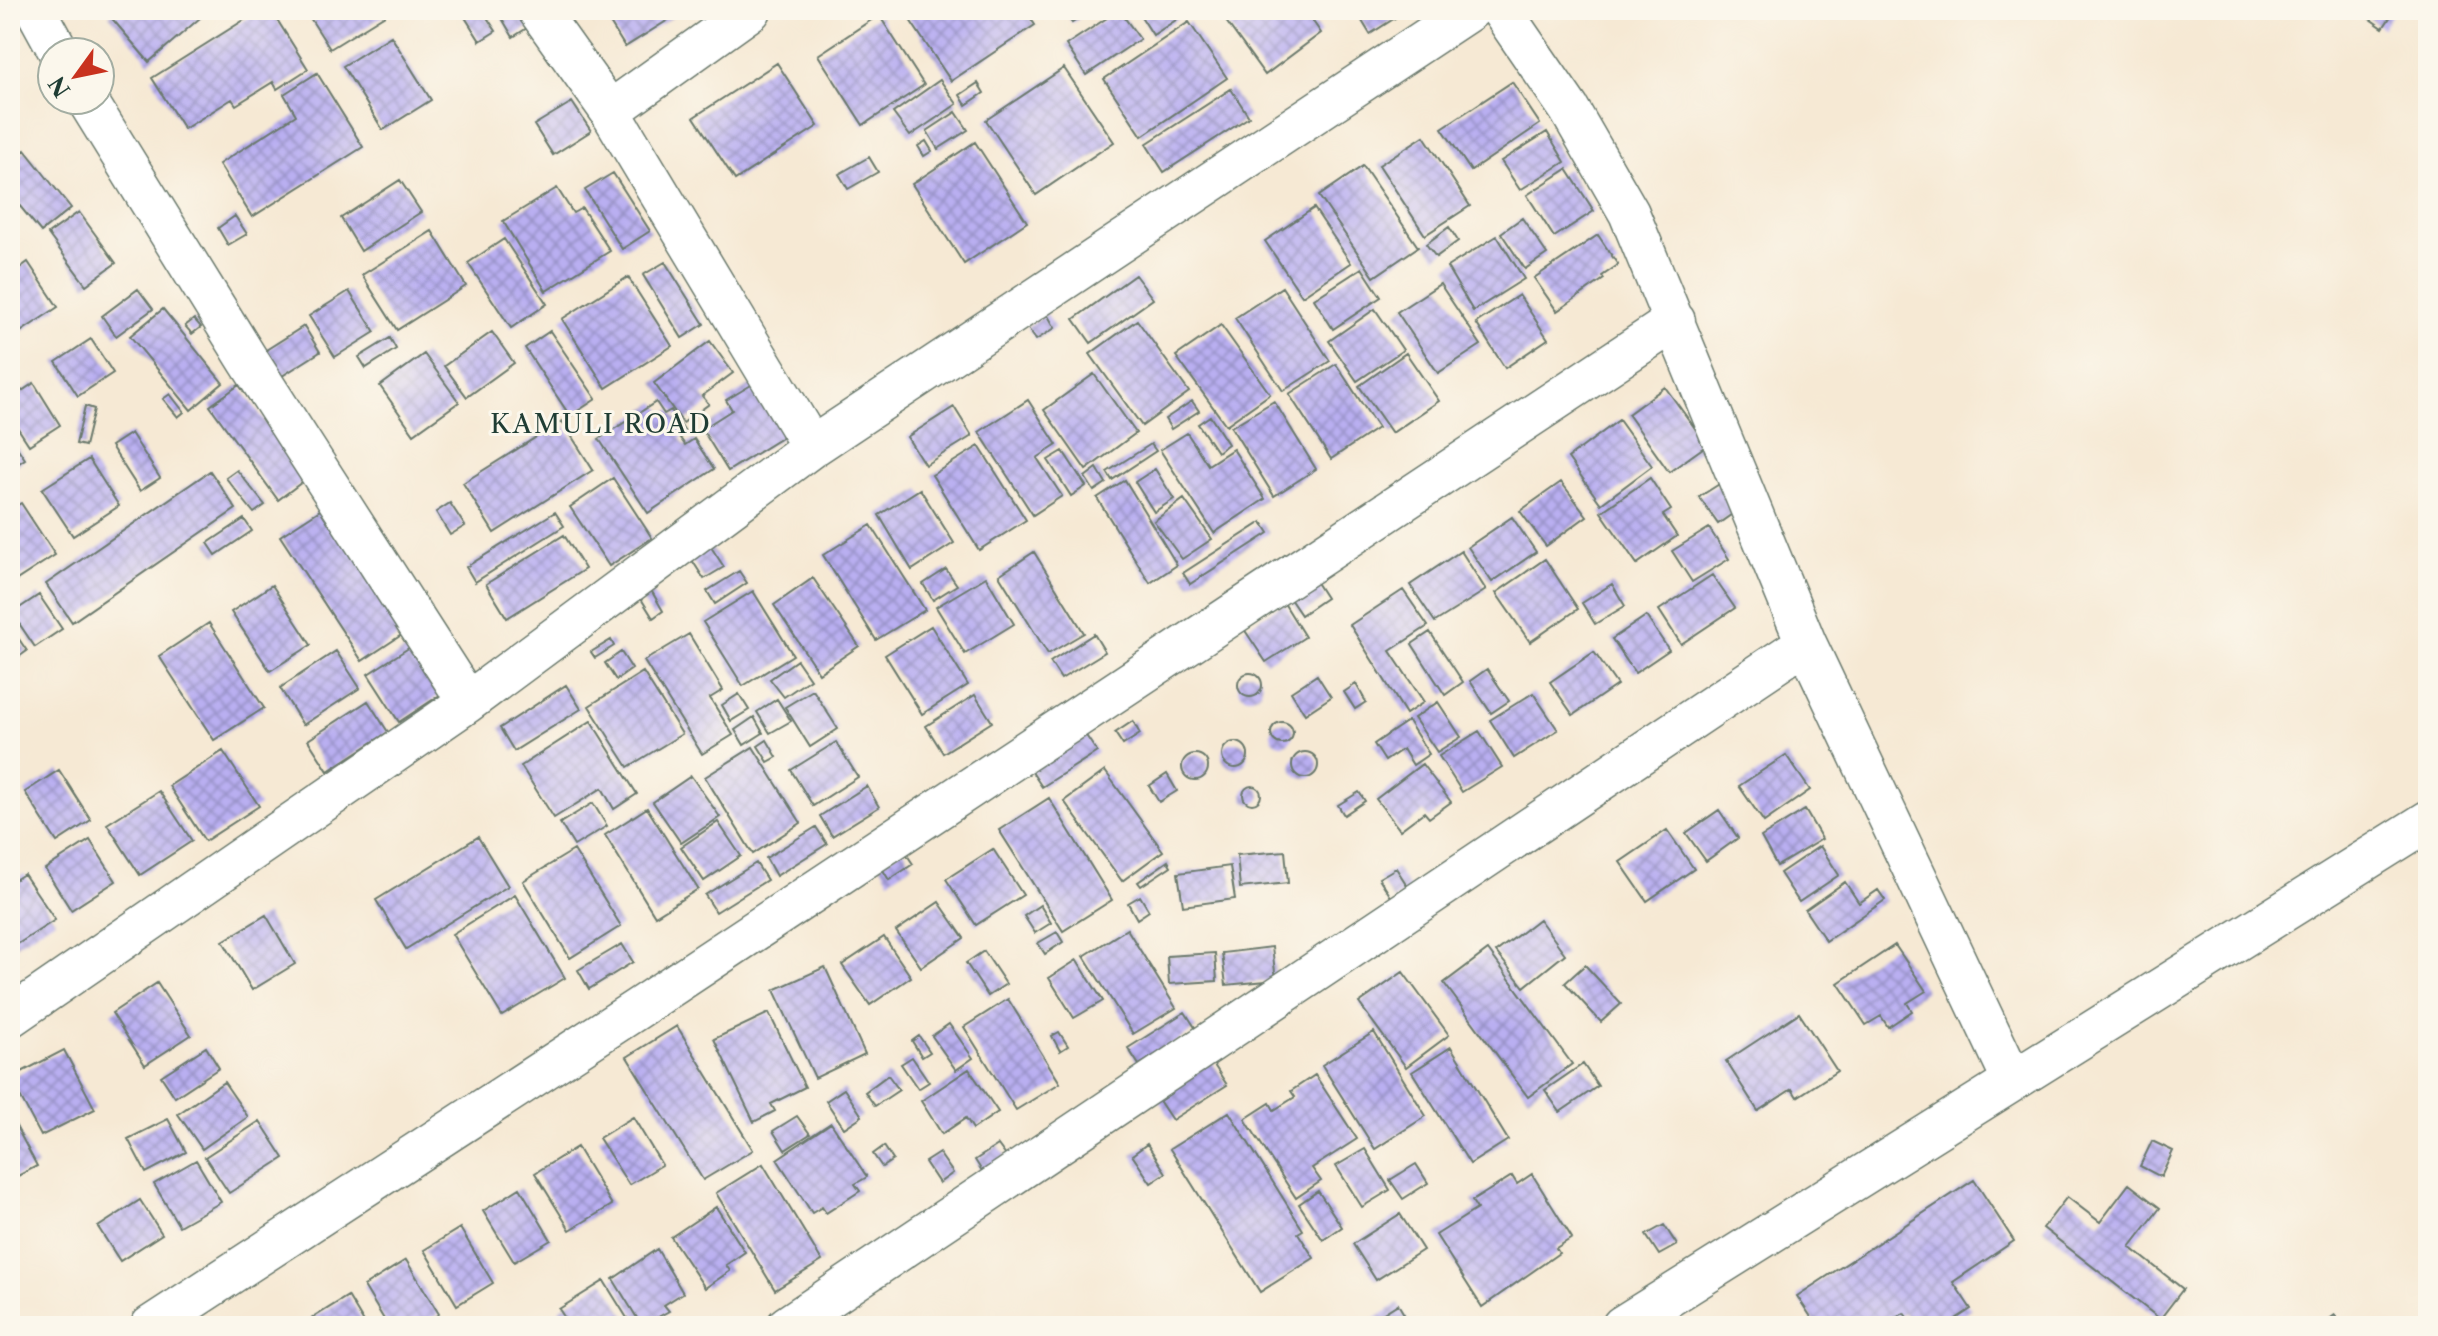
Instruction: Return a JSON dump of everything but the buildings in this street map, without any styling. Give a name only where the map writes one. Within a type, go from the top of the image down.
[{"type":"street","points":[[36,10],[50,36]]},
{"type":"street","points":[[538,10],[610,111],[812,447]]},
{"type":"street","points":[[610,111],[751,10]]},
{"type":"street","points":[[10,1017],[468,702],[812,447],[1470,10]]},
{"type":"street","points":[[1501,10],[1569,109],[1629,213],[1806,643],[2012,1079]]},
{"type":"street","points":[[97,116],[248,360],[468,702]]},
{"type":"street","points":[[151,1326],[637,1009],[1675,321]]},
{"type":"street","points":[[787,1326],[1806,643]]},
{"type":"street","points":[[1622,1326],[1681,1311],[2012,1079],[2428,821]]},
{"type":"district","name":"KAMULI ROAD","points":[[601,424]]}]
